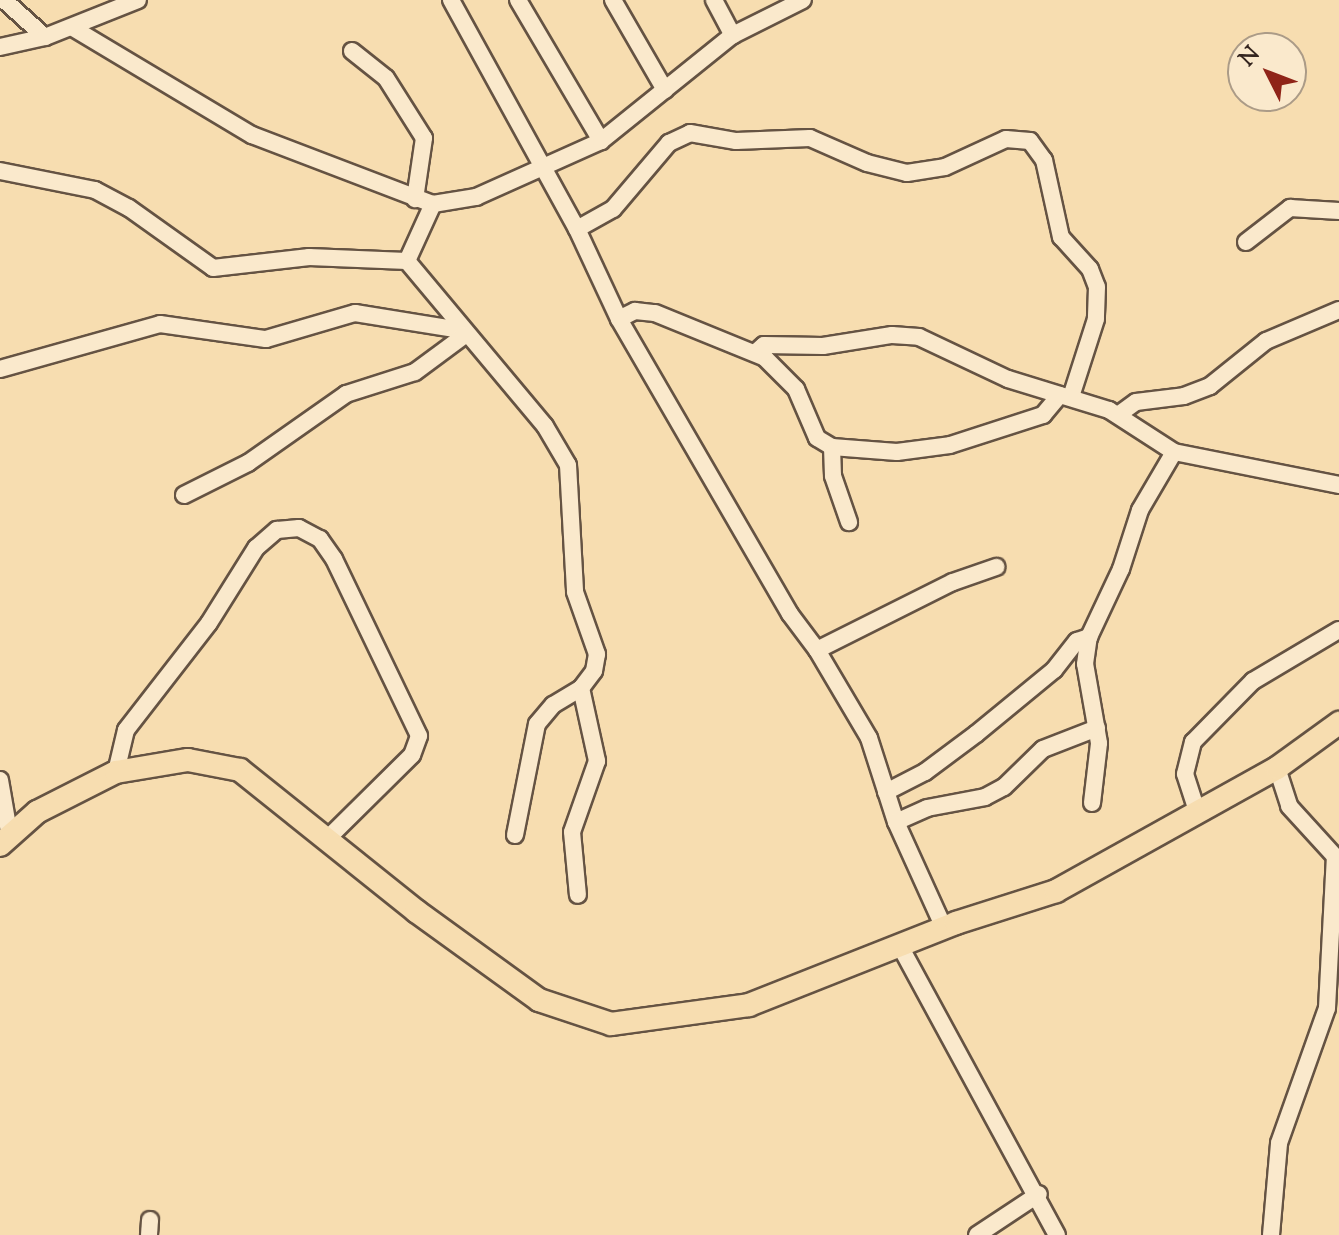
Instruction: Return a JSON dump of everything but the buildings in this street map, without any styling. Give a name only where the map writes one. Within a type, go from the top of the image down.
[{"type":"main road","points":[[5,838],[116,772],[188,760],[240,770],[329,837],[416,911],[539,1000],[611,1024],[749,1005],[944,928],[1056,891],[1277,768],[1339,723]]},
{"type":"street","points":[[4,0],[45,37]]},
{"type":"street","points":[[0,47],[73,28],[138,0]]},
{"type":"street","points":[[451,0],[577,229],[619,319],[790,614],[817,650],[869,738],[896,822],[944,928]]},
{"type":"street","points":[[518,0],[601,141]]},
{"type":"street","points":[[613,0],[665,90]]},
{"type":"street","points":[[714,0],[733,35]]},
{"type":"street","points":[[73,28],[252,135],[433,204],[476,197],[545,170],[601,141],[733,35],[803,0]]},
{"type":"street","points":[[352,51],[386,78],[424,138],[415,199]]},
{"type":"street","points":[[577,229],[613,209],[669,143],[690,133],[736,141],[810,138],[867,163],[907,173],[945,167],[1006,139],[1030,141],[1044,160],[1061,237],[1090,269],[1097,287],[1096,319],[1065,396],[1043,415],[950,445],[897,452],[832,447],[812,430],[789,380],[755,353],[655,313],[635,311],[619,319]]},
{"type":"street","points":[[0,171],[95,190],[129,208],[213,268],[309,257],[407,261],[462,332],[545,426],[568,465],[575,592],[597,654],[594,671],[581,688],[553,705],[537,724],[515,835]]},
{"type":"street","points":[[407,261],[433,204]]},
{"type":"street","points":[[1246,242],[1290,208],[1339,211]]},
{"type":"street","points":[[1118,415],[1136,402],[1184,396],[1210,386],[1266,341],[1339,310]]},
{"type":"street","points":[[0,369],[160,324],[266,339],[355,313],[462,332]]},
{"type":"street","points":[[184,495],[248,463],[346,394],[415,372],[462,332]]},
{"type":"street","points":[[755,353],[764,345],[823,346],[909,335],[1008,379],[1118,415],[1174,452],[1339,485]]},
{"type":"street","points":[[832,447],[830,466],[849,522]]},
{"type":"street","points":[[1092,803],[1097,728],[1085,664],[1089,637],[1121,569],[1140,510],[1174,452]]},
{"type":"street","points":[[116,772],[126,730],[200,636],[256,548],[277,530],[299,528],[320,539],[334,559],[419,736],[412,755],[329,837]]},
{"type":"street","points":[[817,650],[953,582],[996,567]]},
{"type":"street","points":[[1198,814],[1185,774],[1193,742],[1253,681],[1339,630]]},
{"type":"street","points":[[886,792],[925,772],[985,727],[1054,670],[1081,638],[1089,637]]},
{"type":"street","points":[[578,895],[572,832],[597,761],[581,688]]},
{"type":"street","points":[[896,822],[927,808],[985,797],[1004,787],[1043,749],[1097,728]]},
{"type":"street","points":[[1271,1235],[1279,1143],[1327,1008],[1337,859],[1289,806],[1277,768]]},
{"type":"street","points":[[0,780],[5,838]]},
{"type":"street","points":[[900,946],[1039,1194],[1057,1235]]},
{"type":"street","points":[[977,1235],[1039,1194]]}]
